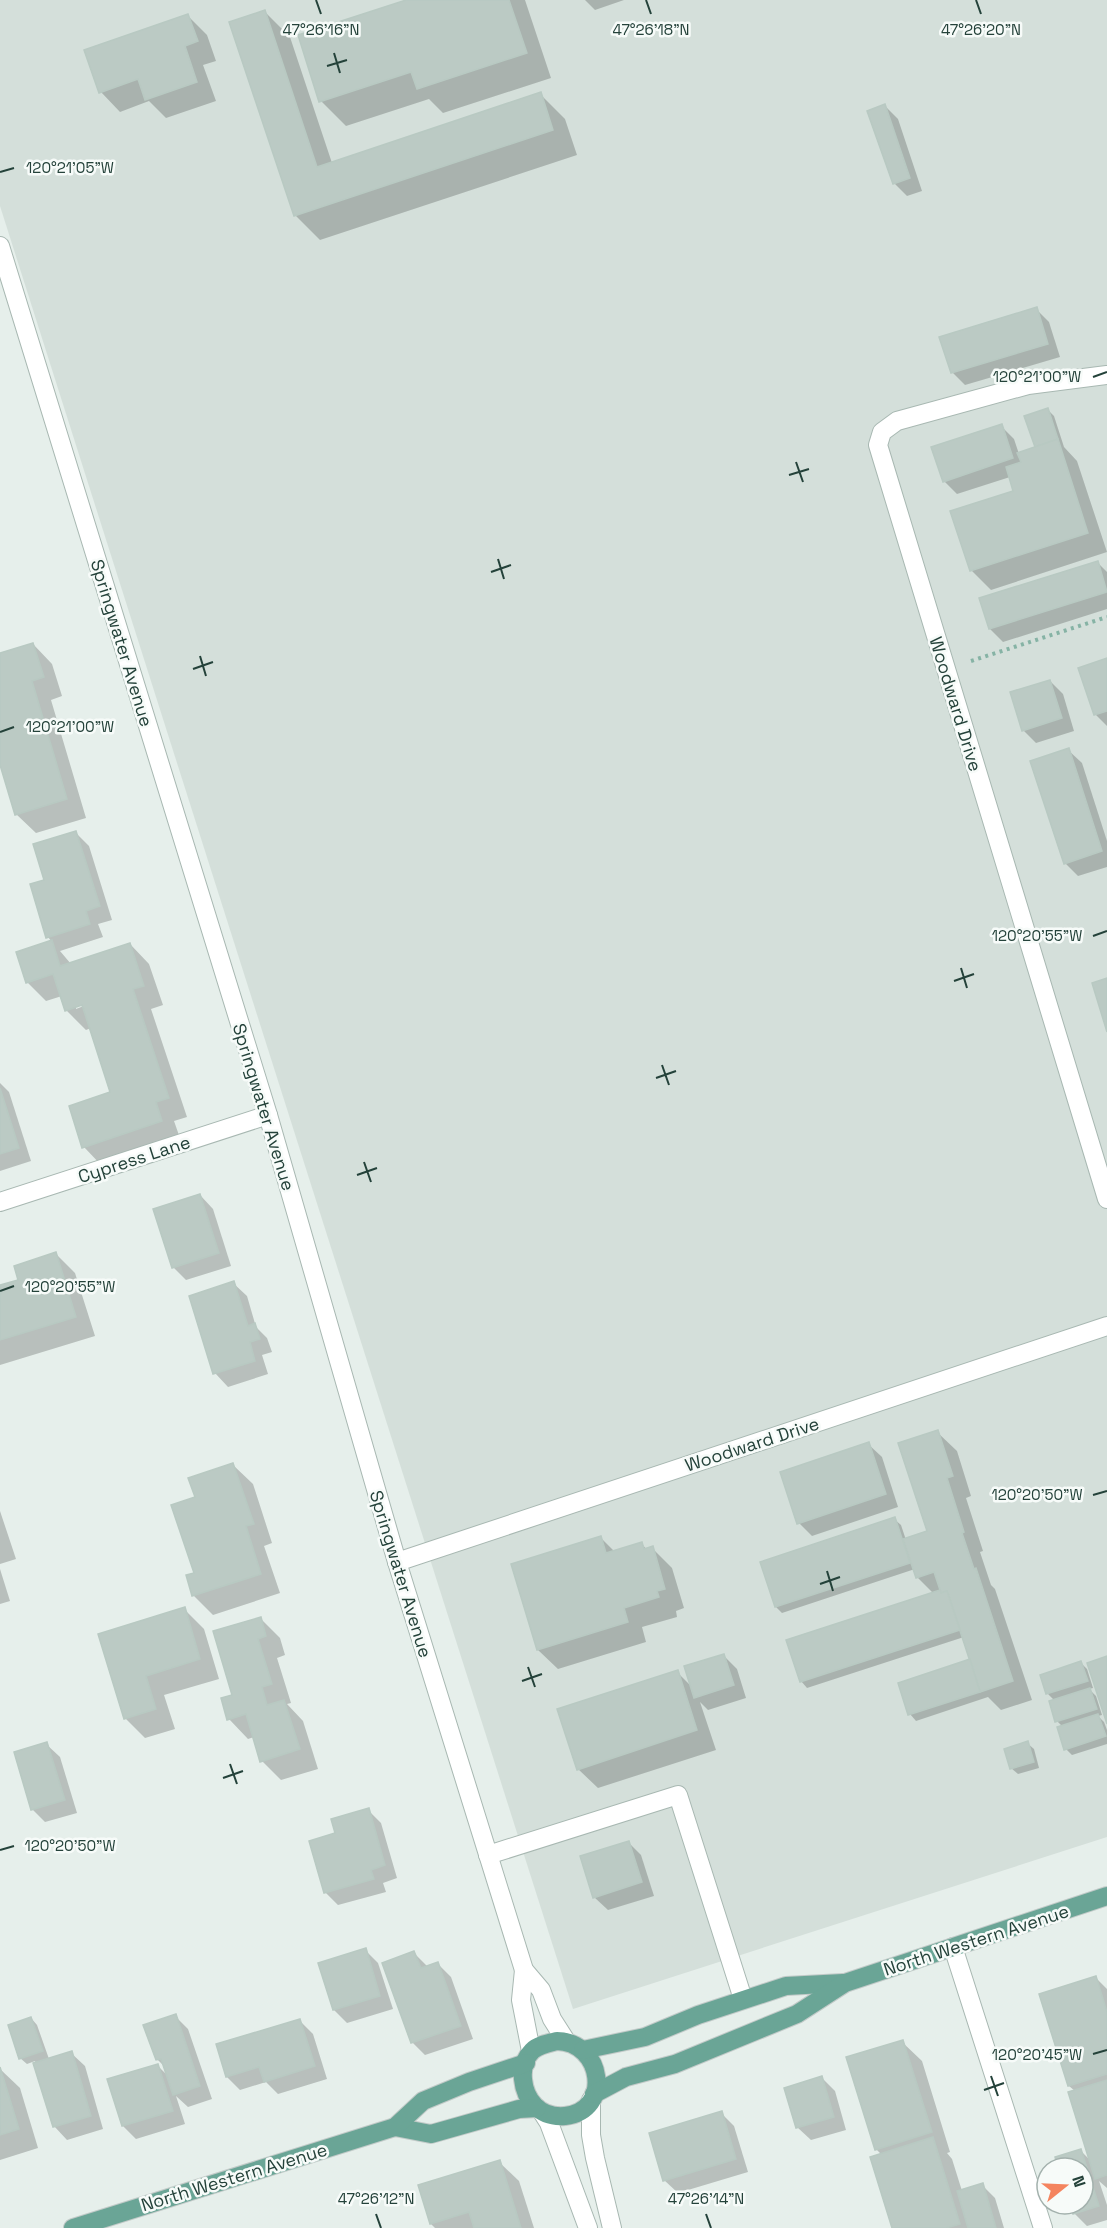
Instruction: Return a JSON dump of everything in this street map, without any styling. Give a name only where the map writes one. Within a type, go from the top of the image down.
[{"type":"main road","name":"North Western Avenue","points":[[395,2127],[431,2134],[519,2109],[539,2110],[558,2117],[569,2115],[580,2111],[592,2097],[626,2077],[675,2064],[797,2014],[845,1983],[1107,1896]]},
{"type":"main road","name":"North Western Avenue","points":[[583,2050],[645,2037],[698,2015],[786,1986],[845,1983]]},
{"type":"main road","name":"North Western Avenue","points":[[73,2228],[395,2127],[423,2101],[529,2057],[557,2041],[566,2041]]},
{"type":"main road","points":[[566,2041],[583,2050],[596,2071],[597,2082],[592,2097]]},
{"type":"main road","points":[[529,2057],[523,2077],[525,2089],[529,2100],[539,2110]]},
{"type":"street","name":"Springwater Avenue","points":[[0,246],[268,1115],[397,1562],[488,1855],[525,1970],[541,1990],[552,2019],[566,2041]]},
{"type":"street","name":"Woodward Drive","points":[[1107,375],[1028,385],[897,422],[882,432],[878,445],[1107,1199]]},
{"type":"street","name":"Cypress Lane","points":[[0,1202],[268,1115]]},
{"type":"street","name":"Woodward Drive","points":[[397,1562],[1107,1326]]},
{"type":"street","points":[[488,1855],[678,1795],[743,2000]]},
{"type":"street","points":[[953,1947],[1043,2228]]},
{"type":"street","name":"Springwater Avenue","points":[[525,1970],[521,2000],[529,2057]]},
{"type":"street","points":[[592,2097],[591,2135],[612,2228]]},
{"type":"street","points":[[539,2110],[549,2123],[588,2228]]},
{"type":"path","points":[[945,669],[1107,617]]},
{"type":"shaded area","points":[[0,0],[1107,0],[1107,1837],[573,2009],[0,206]]},
{"type":"building","points":[[406,0],[509,0],[527,53],[417,89],[411,72],[319,102],[298,35]]},
{"type":"building","points":[[265,10],[317,167],[541,92],[553,130],[294,216],[229,22]]},
{"type":"building","points":[[188,14],[198,41],[185,46],[197,82],[145,100],[138,79],[99,93],[84,50]]},
{"type":"building","points":[[885,104],[910,178],[893,184],[867,111]]},
{"type":"building","points":[[1037,307],[1048,344],[951,373],[939,337]]},
{"type":"building","points":[[1048,408],[1058,439],[1035,447],[1024,416]]},
{"type":"building","points":[[1002,424],[1013,458],[943,482],[931,447]]},
{"type":"building","points":[[1058,439],[1088,533],[970,571],[950,511],[1013,491],[1006,467],[1021,462],[1017,453]]},
{"type":"building","points":[[1098,561],[1107,592],[989,629],[979,598]]},
{"type":"building","points":[[33,643],[44,677],[32,681],[67,799],[15,815],[0,765],[0,653]]},
{"type":"building","points":[[1107,658],[1107,711],[1094,715],[1078,668]]},
{"type":"building","points":[[1050,680],[1062,718],[1022,731],[1010,692]]},
{"type":"building","points":[[1069,748],[1102,851],[1064,864],[1030,761]]},
{"type":"building","points":[[76,831],[100,906],[86,911],[90,924],[46,938],[30,884],[44,880],[33,844]]},
{"type":"building","points":[[52,940],[60,966],[130,943],[144,986],[133,989],[169,1098],[156,1102],[162,1121],[82,1148],[69,1106],[110,1092],[82,1005],[65,1011],[53,974],[26,983],[16,952]]},
{"type":"building","points":[[1107,978],[1107,1032],[1092,983]]},
{"type":"building","points":[[0,1088],[19,1148],[0,1154]]},
{"type":"building","points":[[200,1194],[219,1253],[172,1268],[153,1209]]},
{"type":"building","points":[[56,1252],[76,1317],[0,1340],[0,1285],[18,1280],[14,1266]]},
{"type":"building","points":[[234,1281],[248,1326],[255,1323],[260,1339],[250,1342],[255,1361],[213,1374],[189,1296]]},
{"type":"building","points":[[938,1430],[953,1476],[947,1478],[964,1532],[962,1533],[974,1569],[976,1568],[1013,1681],[980,1692],[947,1591],[941,1593],[934,1572],[916,1578],[903,1539],[927,1531],[898,1443]]},
{"type":"building","points":[[869,1442],[886,1494],[797,1524],[780,1472]]},
{"type":"building","points":[[233,1463],[254,1524],[246,1526],[261,1574],[192,1596],[186,1575],[194,1573],[171,1505],[195,1497],[188,1478]]},
{"type":"building","points":[[895,1517],[910,1563],[775,1607],[760,1562]]},
{"type":"building","points":[[601,1536],[606,1553],[642,1542],[644,1549],[653,1546],[665,1589],[657,1591],[659,1597],[624,1608],[628,1622],[537,1650],[511,1564]]},
{"type":"building","points":[[940,1590],[941,1593],[947,1591],[960,1630],[800,1682],[786,1640]]},
{"type":"building","points":[[185,1607],[200,1659],[146,1676],[156,1709],[124,1719],[98,1634]]},
{"type":"building","points":[[261,1617],[266,1636],[258,1639],[272,1684],[262,1687],[267,1705],[284,1700],[300,1749],[260,1762],[246,1714],[227,1720],[221,1698],[232,1695],[213,1631]]},
{"type":"building","points":[[724,1654],[734,1685],[694,1698],[684,1666]]},
{"type":"building","points":[[1107,1656],[1107,1724],[1087,1663]]},
{"type":"building","points":[[970,1659],[980,1692],[908,1715],[898,1683]]},
{"type":"building","points":[[1081,1661],[1088,1681],[1046,1694],[1040,1675]]},
{"type":"building","points":[[678,1670],[697,1730],[577,1770],[557,1709]]},
{"type":"building","points":[[1090,1688],[1097,1709],[1055,1722],[1049,1701]]},
{"type":"building","points":[[1098,1714],[1106,1736],[1064,1750],[1057,1727]]},
{"type":"building","points":[[1028,1741],[1034,1762],[1010,1769],[1004,1749]]},
{"type":"building","points":[[47,1742],[65,1800],[31,1810],[14,1752]]},
{"type":"building","points":[[369,1808],[385,1865],[371,1870],[374,1879],[324,1893],[309,1841],[335,1833],[331,1819]]},
{"type":"building","points":[[629,1841],[642,1882],[593,1898],[580,1856]]},
{"type":"building","points":[[366,1948],[380,1996],[333,2010],[318,1963]]},
{"type":"building","points":[[414,1951],[421,1968],[438,1962],[461,2026],[411,2043],[382,1963]]},
{"type":"building","points":[[1096,1976],[1107,2012],[1107,2074],[1068,2086],[1039,1994]]},
{"type":"building","points":[[176,2014],[200,2086],[173,2095],[161,2059],[156,2060],[143,2025]]},
{"type":"building","points":[[31,2017],[43,2051],[19,2059],[8,2025]]},
{"type":"building","points":[[300,2019],[315,2066],[264,2082],[259,2067],[226,2077],[216,2044]]},
{"type":"building","points":[[903,2040],[932,2132],[875,2150],[846,2057]]},
{"type":"building","points":[[72,2051],[91,2116],[53,2127],[33,2063]]},
{"type":"building","points":[[158,2064],[173,2111],[122,2126],[107,2079]]},
{"type":"building","points":[[0,2067],[19,2129],[0,2135]]},
{"type":"building","points":[[822,2076],[834,2117],[796,2128],[784,2088]]},
{"type":"building","points":[[1107,2080],[1107,2175],[1095,2179],[1095,2156],[1088,2156],[1068,2092]]},
{"type":"building","points":[[722,2111],[736,2159],[663,2181],[649,2133]]},
{"type":"building","points":[[933,2137],[960,2224],[946,2228],[892,2228],[870,2157]]},
{"type":"building","points":[[1081,2149],[1083,2156],[1058,2156]]},
{"type":"building","points":[[500,2160],[521,2228],[474,2228],[469,2212],[430,2224],[418,2185]]},
{"type":"building","points":[[983,2183],[996,2228],[968,2228],[957,2191]]},
{"type":"building","points":[[1095,2193],[1099,2206],[1095,2207]]}]
